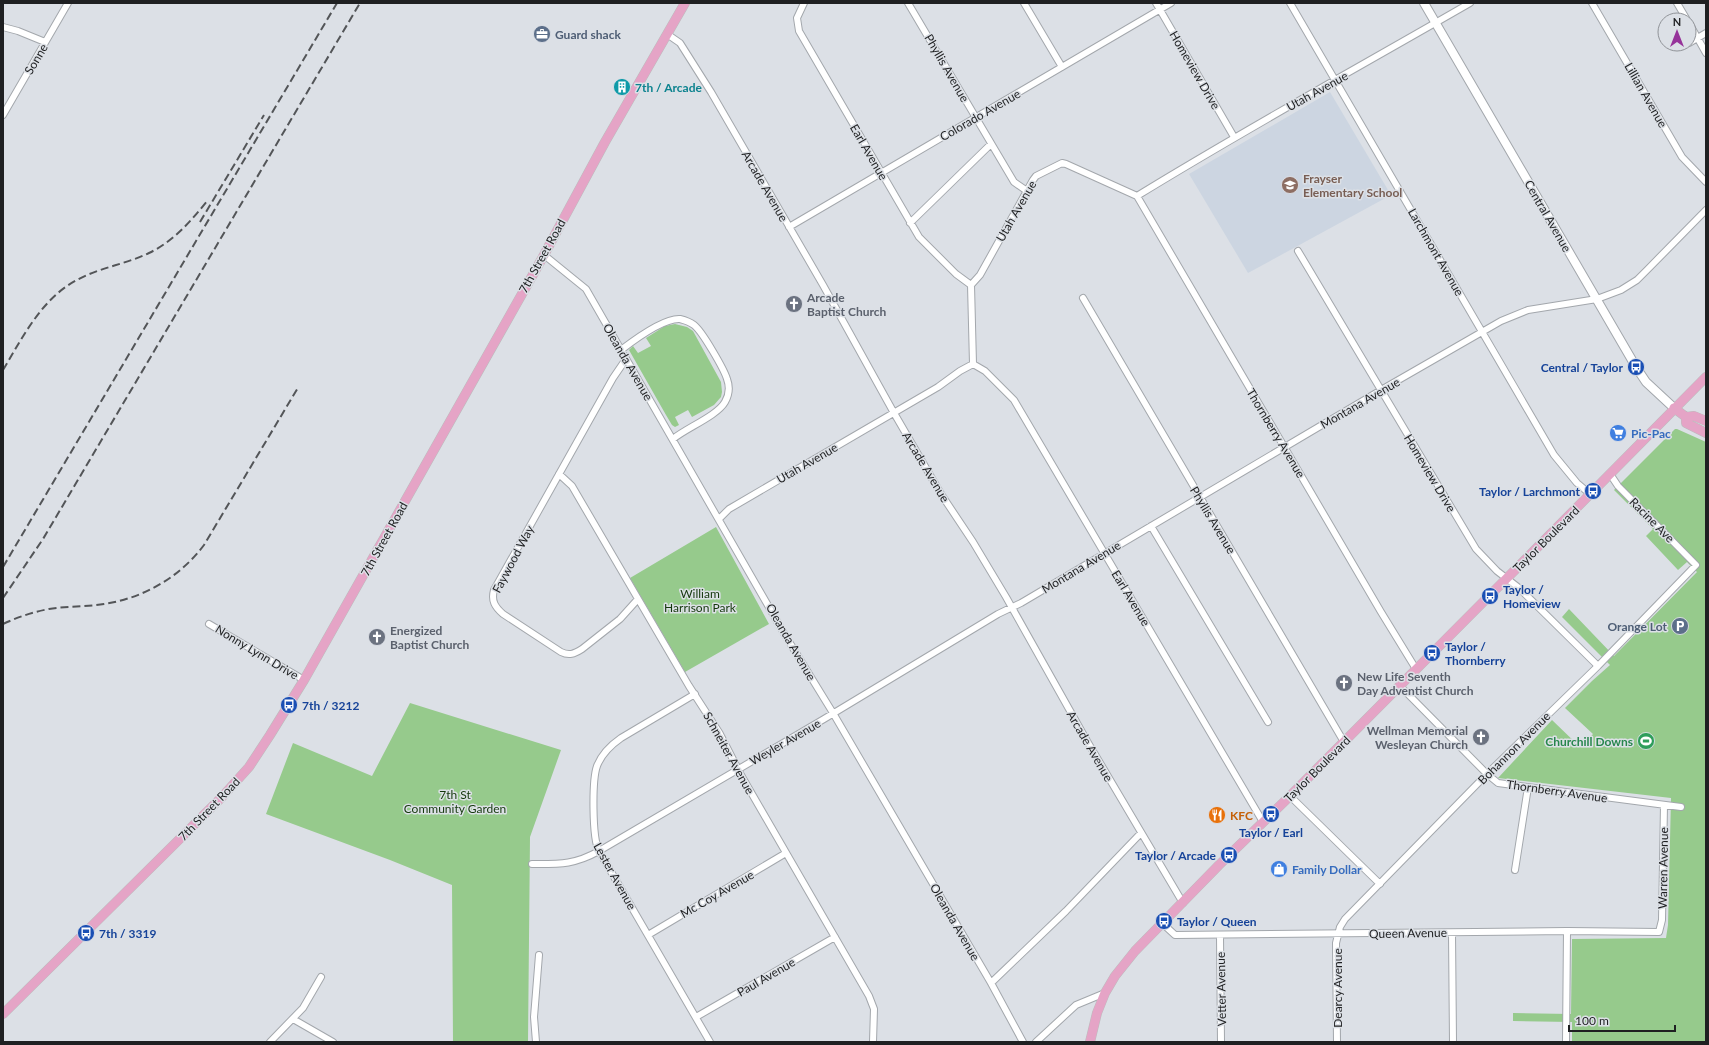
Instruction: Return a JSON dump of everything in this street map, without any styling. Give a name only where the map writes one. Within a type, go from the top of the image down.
[{"type":"main road","name":"7th Street Road","points":[[3,1014],[231,788],[249,767],[270,736],[304,680],[544,255],[605,142],[685,3]]},
{"type":"main road","name":"Taylor Boulevard","points":[[1090,1042],[1097,1013],[1105,993],[1124,964],[1162,923],[1416,670],[1706,377]]},
{"type":"main road","name":"Central Avenue","points":[[1674,408],[1686,417],[1694,416],[1706,421]]},
{"type":"main road","name":"Central Avenue","points":[[1686,417],[1686,423],[1706,433]]},
{"type":"street","name":"Sonne","points":[[3,115],[68,3]]},
{"type":"street","name":"Earl Avenue","points":[[804,3],[797,18],[799,32],[910,223],[919,237],[956,274],[971,286]]},
{"type":"street","name":"Phyllis Avenue","points":[[908,3],[1014,182],[1027,191]]},
{"type":"street","points":[[1024,3],[1062,67]]},
{"type":"street","name":"Homeview Drive","points":[[1156,3],[1234,137]]},
{"type":"street","name":"Colorado Avenue","points":[[789,227],[1172,3]]},
{"type":"street","name":"Larchmont Avenue","points":[[1290,3],[1554,455],[1577,483],[1590,494]]},
{"type":"street","name":"Central Avenue","points":[[1424,3],[1636,367],[1650,386],[1674,408]]},
{"type":"street","name":"Utah Avenue","points":[[971,286],[980,275],[1036,176],[1062,163],[1137,196],[1234,137],[1470,3]]},
{"type":"street","name":"Lillian Avenue","points":[[1592,3],[1683,158],[1706,182]]},
{"type":"street","points":[[1678,3],[1683,12]]},
{"type":"street","points":[[3,26],[18,30],[45,42]]},
{"type":"street","points":[[1706,33],[1698,39],[1706,53]]},
{"type":"street","name":"Arcade Avenue","points":[[667,34],[680,43],[713,95],[856,343],[863,359],[894,413],[1011,608],[1182,903]]},
{"type":"street","points":[[910,223],[991,144]]},
{"type":"street","name":"Thornberry Avenue","points":[[1137,196],[1416,670]]},
{"type":"street","name":"Montana Avenue","points":[[1011,608],[1511,316],[1528,310],[1596,299],[1621,290],[1637,280],[1706,210]]},
{"type":"street","name":"Homeview Drive","points":[[1298,250],[1476,549],[1486,561],[1519,588],[1598,666]]},
{"type":"street","name":"Oleanda Avenue","points":[[544,255],[586,290],[991,983],[1023,1042]]},
{"type":"street","points":[[971,286],[973,364]]},
{"type":"street","name":"Phyllis Avenue","points":[[1083,298],[1344,742]]},
{"type":"street","points":[[621,350],[632,341],[668,321],[682,320],[689,322],[698,328],[722,368],[728,379],[729,387],[727,397],[723,405],[714,413],[682,431],[673,440]]},
{"type":"street","name":"Faywood Way","points":[[626,359],[613,378],[494,590],[493,600],[497,609],[513,621],[560,652],[568,654],[576,653],[582,649],[620,619],[638,600]]},
{"type":"street","name":"Earl Avenue","points":[[973,364],[984,371],[1014,400],[1263,822]]},
{"type":"street","name":"Utah Avenue","points":[[719,519],[729,509],[938,387],[960,371],[973,364]]},
{"type":"street","name":"Schneiter Avenue","points":[[559,474],[572,486],[638,600],[720,734],[786,853],[873,1004],[873,1042]]},
{"type":"street","name":"Racine Ave","points":[[1610,474],[1618,486],[1696,565]]},
{"type":"street","points":[[1151,526],[1268,722]]},
{"type":"street","name":"Bohannon Avenue","points":[[1338,934],[1345,918],[1487,774],[1598,666],[1696,565]]},
{"type":"street","name":"Weyler Avenue","points":[[532,864],[568,864],[582,860],[599,851],[1011,608]]},
{"type":"street","name":"Nonny Lynn Drive","points":[[210,624],[304,680]]},
{"type":"street","name":"Thornberry Avenue","points":[[1400,686],[1487,774],[1498,783],[1681,807]]},
{"type":"street","name":"Lester Avenue","points":[[695,694],[621,738],[612,744],[603,755],[597,766],[595,778],[594,838],[599,851],[710,1042]]},
{"type":"street","points":[[1515,870],[1528,787]]},
{"type":"street","points":[[1290,796],[1380,884]]},
{"type":"street","name":"Warren Avenue","points":[[1659,932],[1662,920],[1664,805]]},
{"type":"street","points":[[991,983],[1066,911],[1141,833]]},
{"type":"street","name":"Mc Coy Avenue","points":[[648,935],[786,853]]},
{"type":"street","name":"Queen Avenue","points":[[1162,923],[1175,935],[1220,936],[1567,931],[1659,932]]},
{"type":"street","points":[[1566,1042],[1567,931]]},
{"type":"street","points":[[1452,933],[1453,1042]]},
{"type":"street","name":"Dearcy Avenue","points":[[1337,1042],[1336,943],[1338,934]]},
{"type":"street","name":"Vetter Avenue","points":[[1220,936],[1221,1042]]},
{"type":"street","name":"Paul Avenue","points":[[696,1018],[835,937]]},
{"type":"street","points":[[536,1042],[534,1017],[540,955]]},
{"type":"street","points":[[270,1042],[303,1008],[321,977]]},
{"type":"street","points":[[1036,1042],[1076,1005],[1105,993]]},
{"type":"street","points":[[293,1019],[333,1042]]},
{"type":"shaded area","name":"Frayser Elementary School","points":[[1330,92],[1391,195],[1248,273],[1189,174]]},
{"type":"green space","points":[[675,324],[687,327],[693,331],[721,382],[722,392],[721,397],[714,405],[692,417],[688,410],[675,417],[679,425],[675,427],[666,415],[629,350],[633,346],[638,353],[651,346],[646,338],[665,326]]},
{"type":"green space","name":"Churchill Downs","points":[[1675,429],[1706,442],[1706,1042],[1572,1042],[1572,1022],[1513,1021],[1513,1013],[1571,1014],[1572,939],[1666,938],[1668,925],[1671,798],[1498,778],[1552,720],[1580,747],[1593,734],[1565,708],[1610,665],[1562,617],[1569,609],[1614,656],[1697,572],[1687,562],[1678,570],[1646,536],[1653,529],[1614,490]]},
{"type":"green space","name":"William Harrison Park","points":[[716,527],[769,624],[685,672],[630,578]]},
{"type":"green space","name":"7th St Community Garden","points":[[410,703],[561,750],[530,837],[528,1042],[453,1042],[452,885],[390,860],[266,814],[293,743],[372,776]]},
{"type":"railway","points":[[3,567],[337,3]]},
{"type":"railway","points":[[3,598],[43,539],[360,3]]},
{"type":"railway","points":[[200,222],[264,115]]},
{"type":"railway","points":[[3,370],[31,324],[47,303],[57,294],[67,286],[87,275],[139,257],[158,248],[182,230],[208,200]]},
{"type":"railway","points":[[3,624],[26,615],[49,609],[97,605],[133,597],[160,584],[184,567],[204,545],[299,386]]},
{"type":"place","name":"Guard shack","points":[[542,34]]},
{"type":"place","name":"7th / Arcade","points":[[622,87]]},
{"type":"place","name":"Frayser Elementary School","points":[[1290,185]]},
{"type":"place","name":"Arcade Baptist Church","points":[[794,304]]},
{"type":"place","name":"Central / Taylor","points":[[1636,367]]},
{"type":"place","name":"Pic-Pac","points":[[1618,433]]},
{"type":"place","name":"Taylor / Larchmont","points":[[1593,491]]},
{"type":"place","name":"Taylor / Homeview","points":[[1490,596]]},
{"type":"place","name":"Orange Lot","points":[[1680,626]]},
{"type":"place","name":"Energized Baptist Church","points":[[377,637]]},
{"type":"place","name":"Taylor / Thornberry","points":[[1432,653]]},
{"type":"place","name":"New Life Seventh Day Adventist Church","points":[[1344,683]]},
{"type":"place","name":"7th / 3212","points":[[289,705]]},
{"type":"place","name":"Wellman Memorial Wesleyan Church","points":[[1481,737]]},
{"type":"place","name":"Churchill Downs","points":[[1646,741]]},
{"type":"place","name":"Taylor / Earl","points":[[1271,814]]},
{"type":"place","name":"KFC","points":[[1217,815]]},
{"type":"place","name":"Taylor / Arcade","points":[[1229,855]]},
{"type":"place","name":"Family Dollar","points":[[1279,869]]},
{"type":"place","name":"Taylor / Queen","points":[[1164,921]]},
{"type":"place","name":"7th / 3319","points":[[86,933]]}]
